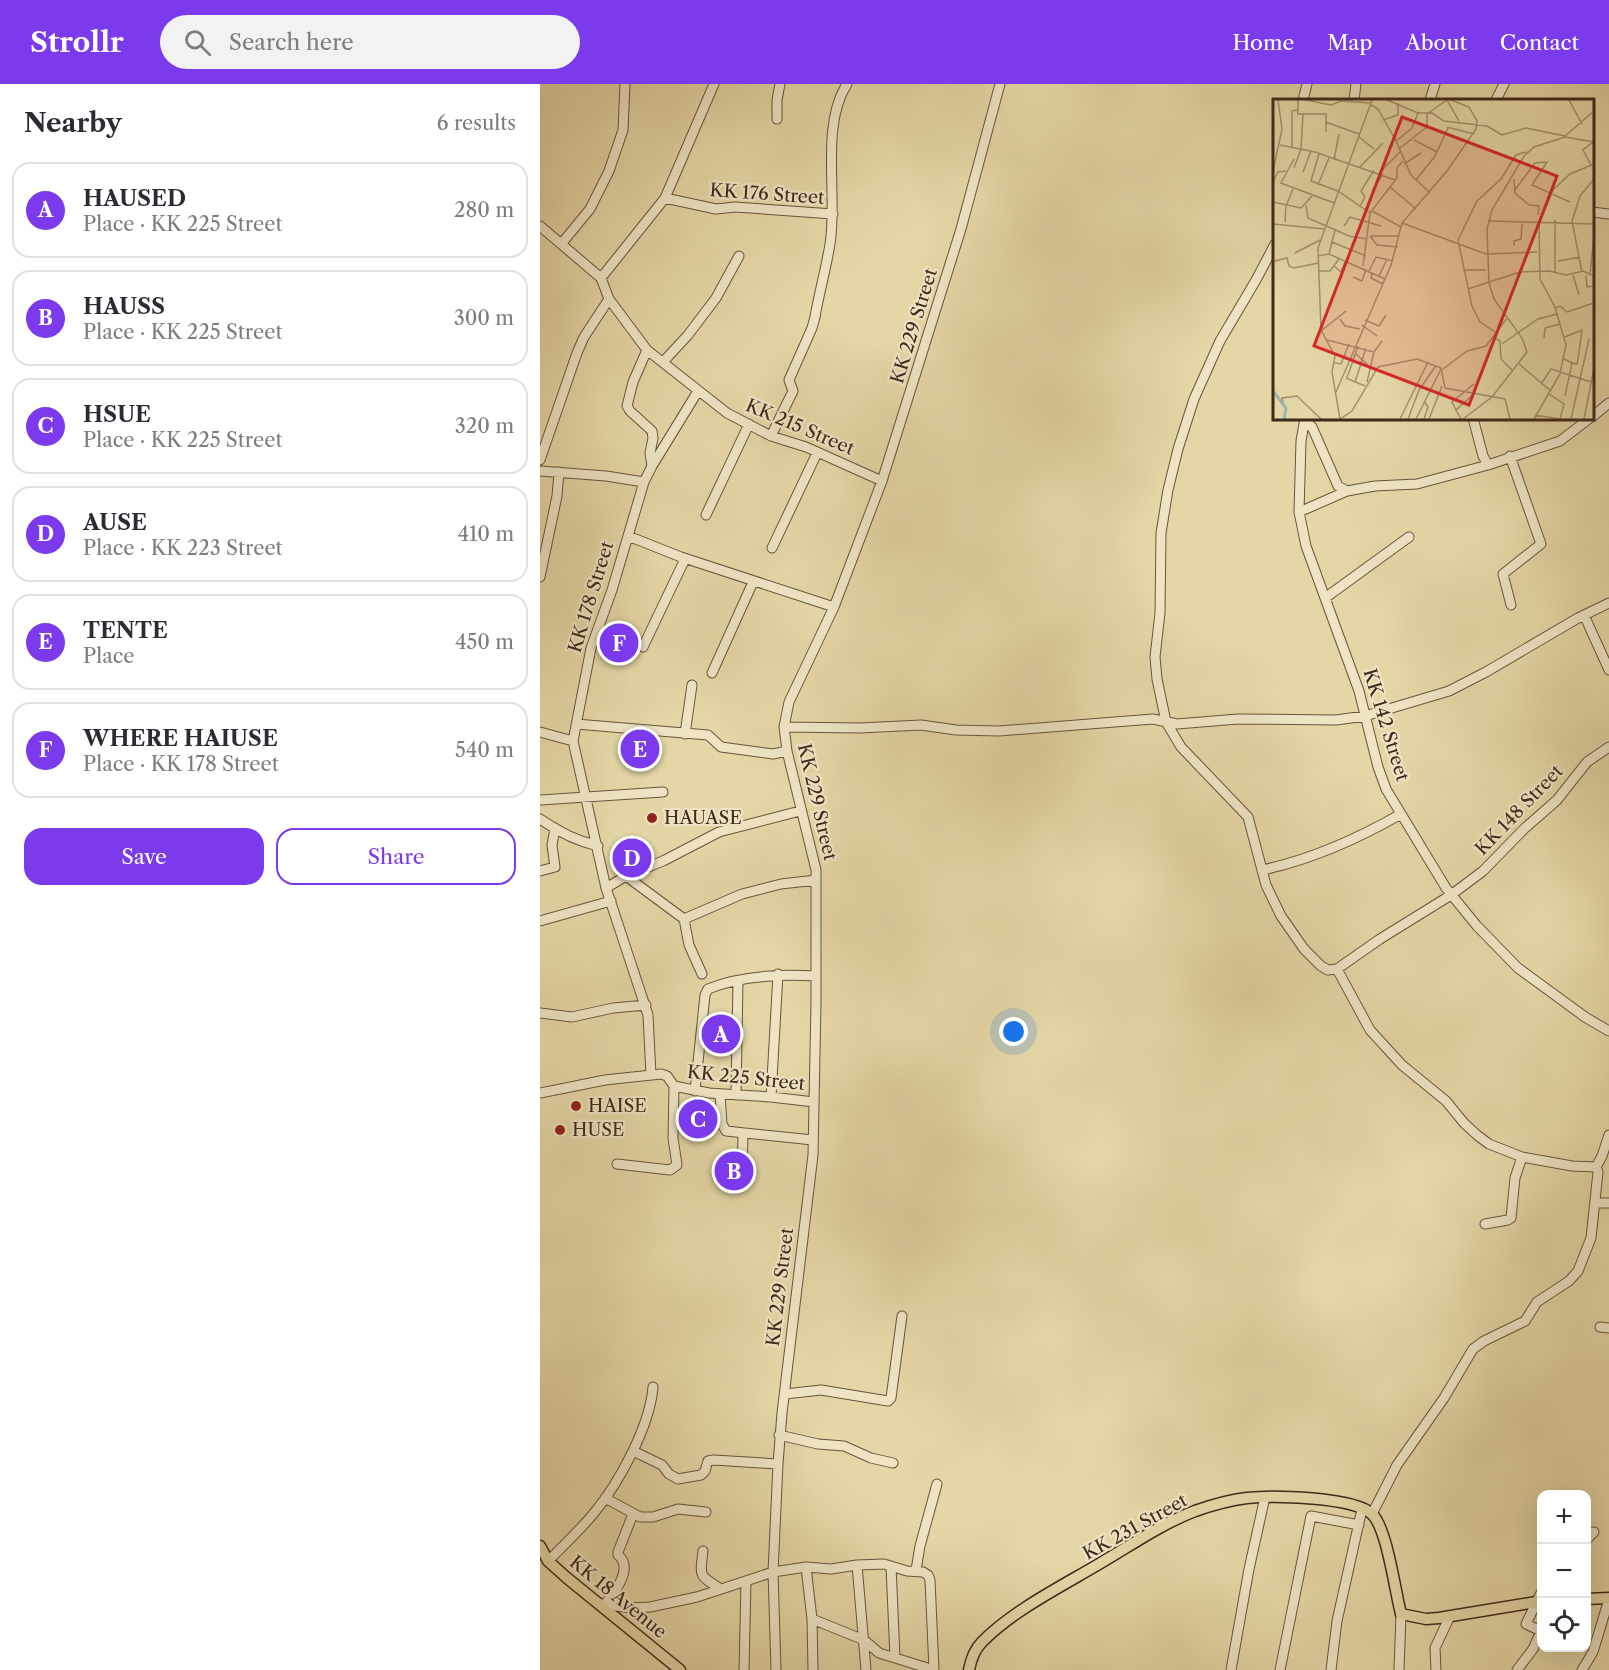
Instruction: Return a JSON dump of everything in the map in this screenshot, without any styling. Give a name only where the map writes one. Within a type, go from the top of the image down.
[{"type":"main road","name":"KK 231 Street","points":[[969,1670],[976,1649],[982,1641],[1009,1620],[1172,1521],[1224,1502],[1265,1497],[1348,1503],[1367,1511]]},
{"type":"main road","points":[[1367,1511],[1379,1524],[1384,1538],[1401,1614],[1426,1619],[1537,1601]]},
{"type":"main road","name":"KK 18 Avenue","points":[[540,1546],[548,1561],[603,1604],[680,1670]]},
{"type":"main road","points":[[1591,1599],[1609,1598]]},
{"type":"street","points":[[562,243],[590,209],[609,171],[623,130],[625,84]]},
{"type":"street","points":[[601,278],[665,198],[714,84]]},
{"type":"street","points":[[777,119],[780,84]]},
{"type":"street","points":[[771,436],[793,391],[789,380],[812,328],[831,244],[834,127],[837,103],[847,84]]},
{"type":"street","name":"KK 229 Street","points":[[776,1670],[773,1572],[779,1435],[813,1140],[816,976],[816,870],[786,751],[784,727],[789,702],[834,607],[882,481],[962,229],[1000,84]]},
{"type":"street","points":[[1303,99],[1307,84]]},
{"type":"street","points":[[1354,99],[1356,84]]},
{"type":"street","points":[[1430,99],[1435,84]]},
{"type":"street","points":[[1496,99],[1504,84]]},
{"type":"street","name":"KK 176 Street","points":[[665,198],[716,209],[735,207],[833,214]]},
{"type":"street","points":[[1594,212],[1609,214]]},
{"type":"street","name":"KK 215 Street","points":[[540,226],[601,278],[609,300],[647,350],[727,414],[771,436],[806,447],[882,481]]},
{"type":"street","points":[[1273,248],[1228,325],[1194,399],[1168,490],[1161,533],[1160,613],[1155,657],[1166,722],[1181,747],[1248,818],[1266,885],[1281,916],[1304,949],[1325,969],[1336,969],[1367,1025],[1402,1065],[1446,1101],[1464,1123],[1489,1144],[1522,1157],[1572,1166],[1596,1167]]},
{"type":"street","points":[[663,362],[688,335],[716,298],[739,256]]},
{"type":"street","points":[[540,460],[577,353],[584,337],[609,300]]},
{"type":"street","name":"KK 178 Street","points":[[647,350],[633,382],[627,406],[652,431],[650,453],[652,466],[644,482],[612,590],[591,648],[573,741],[606,888],[646,1005],[651,1075]]},
{"type":"street","points":[[652,466],[698,391]]},
{"type":"street","points":[[1594,417],[1608,407]]},
{"type":"street","name":"KK 142 Street","points":[[1305,420],[1301,441],[1299,513],[1306,546],[1359,691],[1386,789],[1451,895],[1477,926],[1518,968],[1585,1017],[1609,1031]]},
{"type":"street","points":[[1306,420],[1312,427],[1338,486],[1347,491]]},
{"type":"street","points":[[1474,420],[1483,456],[1488,465]]},
{"type":"street","points":[[1299,513],[1347,491],[1376,486],[1417,484],[1488,465],[1560,441],[1589,420]]},
{"type":"street","points":[[706,514],[749,424]]},
{"type":"street","points":[[772,548],[817,453]]},
{"type":"street","points":[[1510,456],[1541,544],[1503,574],[1511,605]]},
{"type":"street","points":[[540,471],[606,476],[644,482]]},
{"type":"street","points":[[540,577],[557,496],[559,472]]},
{"type":"street","points":[[628,536],[685,559],[834,607]]},
{"type":"street","points":[[1325,598],[1409,537]]},
{"type":"street","points":[[643,647],[685,559]]},
{"type":"street","points":[[712,673],[753,582]]},
{"type":"street","points":[[784,727],[860,728],[921,725],[956,730],[999,731],[1153,719],[1192,723],[1238,719],[1336,720],[1365,716],[1449,691],[1609,603]]},
{"type":"street","points":[[1584,615],[1609,670]]},
{"type":"street","points":[[685,734],[692,685]]},
{"type":"street","points":[[576,724],[708,735],[721,747],[773,754],[786,751]]},
{"type":"street","points":[[540,732],[573,741]]},
{"type":"street","name":"KK 148 Street","points":[[1336,969],[1451,895],[1498,858],[1525,828],[1557,800],[1587,762],[1609,747]]},
{"type":"street","points":[[540,800],[663,792]]},
{"type":"street","points":[[606,888],[626,876],[663,861],[719,832],[800,811]]},
{"type":"street","points":[[1262,870],[1300,861],[1352,840],[1401,814]]},
{"type":"street","points":[[540,819],[583,843],[598,846]]},
{"type":"street","points":[[540,871],[555,867],[552,845],[555,828]]},
{"type":"street","points":[[626,876],[684,919],[689,945],[702,974]]},
{"type":"street","points":[[684,919],[736,896],[781,884],[816,880]]},
{"type":"street","points":[[540,921],[611,901]]},
{"type":"street","points":[[771,1097],[778,974]]},
{"type":"street","points":[[695,1091],[706,992],[712,987],[778,974],[816,976]]},
{"type":"street","points":[[736,1095],[738,981]]},
{"type":"street","points":[[540,1013],[572,1017],[613,1008],[646,1005]]},
{"type":"street","points":[[540,1093],[605,1080],[651,1075]]},
{"type":"street","name":"KK 225 Street","points":[[617,1164],[670,1170],[677,1165],[673,1137],[674,1086],[668,1076],[651,1075]]},
{"type":"street","name":"KK 225 Street","points":[[674,1086],[720,1094],[814,1102]]},
{"type":"street","points":[[720,1094],[723,1128],[726,1131],[813,1140]]},
{"type":"street","points":[[742,1179],[743,1133]]},
{"type":"street","points":[[1331,1670],[1337,1621],[1359,1525],[1396,1466],[1444,1398],[1473,1349],[1484,1341],[1525,1321],[1537,1302],[1569,1281],[1578,1271],[1591,1238],[1598,1172],[1596,1167],[1609,1135]]},
{"type":"street","points":[[1485,1224],[1511,1218],[1515,1178],[1522,1157]]},
{"type":"street","points":[[1595,1203],[1609,1203]]},
{"type":"street","points":[[784,1394],[821,1390],[888,1401],[891,1398],[902,1316]]},
{"type":"street","points":[[548,1561],[595,1512],[605,1498],[633,1451],[651,1404],[653,1387]]},
{"type":"street","points":[[779,1435],[818,1444],[844,1446],[871,1458],[893,1463]]},
{"type":"street","points":[[633,1451],[662,1465],[669,1474],[678,1479],[701,1475],[708,1461],[714,1460],[778,1464]]},
{"type":"street","points":[[916,1570],[920,1546],[937,1484]]},
{"type":"street","points":[[1231,1670],[1249,1569],[1265,1497]]},
{"type":"street","points":[[605,1498],[645,1518],[678,1509],[706,1512]]},
{"type":"street","points":[[633,1514],[618,1552],[625,1563],[625,1571],[603,1604],[631,1608],[650,1607],[697,1597],[773,1572],[806,1567],[831,1569],[857,1564],[884,1564],[907,1571],[916,1570],[928,1575],[930,1580],[934,1670],[879,1653],[864,1641],[812,1619]]},
{"type":"street","points":[[1280,1670],[1311,1516],[1359,1525]]},
{"type":"street","points":[[1591,1535],[1594,1532]]},
{"type":"street","points":[[703,1551],[702,1577],[721,1589]]},
{"type":"street","points":[[857,1564],[866,1670]]},
{"type":"street","points":[[891,1566],[896,1658]]},
{"type":"street","points":[[806,1567],[812,1619],[813,1670]]},
{"type":"street","points":[[744,1670],[746,1581]]},
{"type":"street","points":[[1582,1670],[1593,1652],[1609,1598]]},
{"type":"street","points":[[1537,1603],[1526,1624],[1537,1629]]},
{"type":"street","points":[[1399,1670],[1401,1614]]},
{"type":"street","points":[[1436,1670],[1435,1648],[1450,1616]]},
{"type":"street","points":[[1517,1670],[1537,1640]]},
{"type":"place","name":"WHERE HAIUSE","points":[[619,643]]},
{"type":"place","name":"TENTE","points":[[640,749]]},
{"type":"place","name":"HAUASE","points":[[652,818]]},
{"type":"place","name":"AUSE","points":[[632,858]]},
{"type":"place","name":"HAUSED","points":[[721,1034]]},
{"type":"place","name":"HAISE","points":[[576,1106]]},
{"type":"place","name":"HSUE","points":[[698,1119]]},
{"type":"place","name":"HUSE","points":[[560,1130]]},
{"type":"place","name":"HAUSS","points":[[734,1171]]}]
